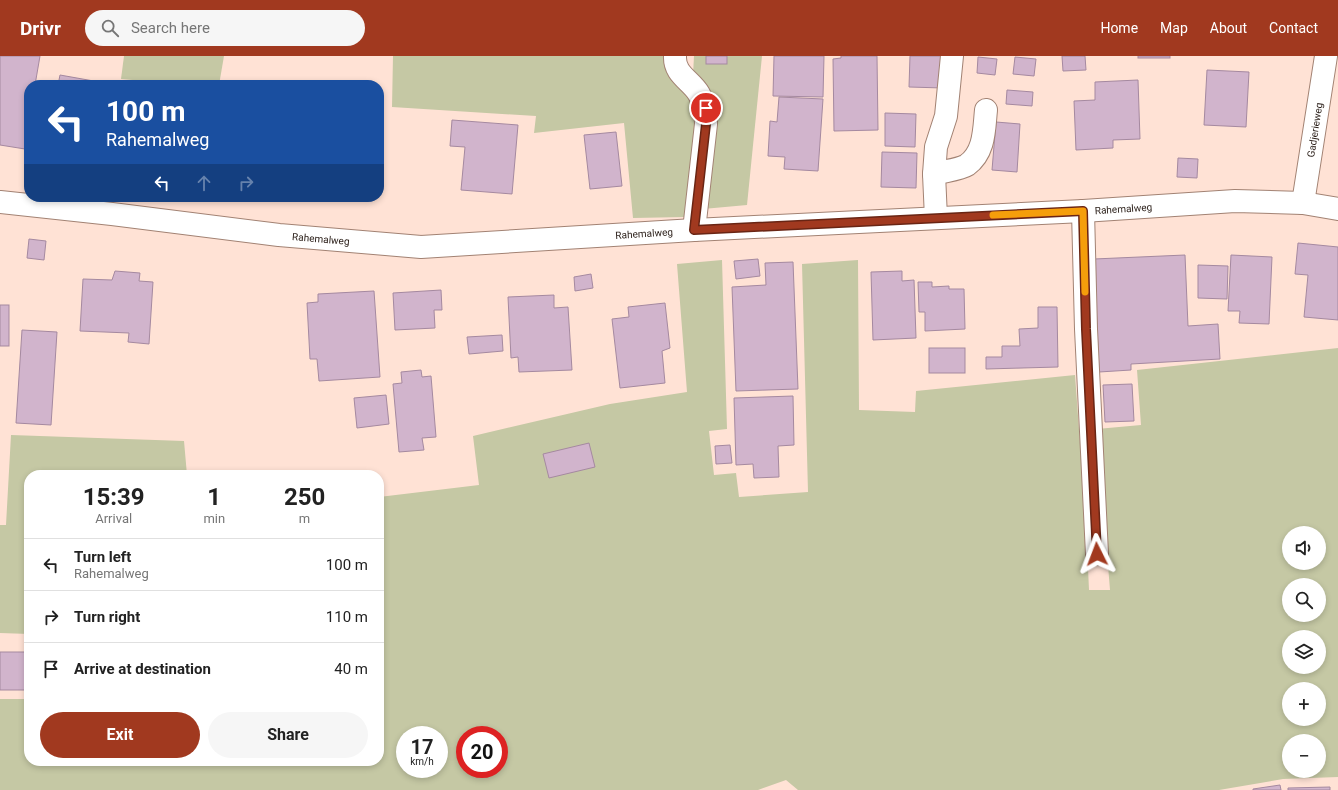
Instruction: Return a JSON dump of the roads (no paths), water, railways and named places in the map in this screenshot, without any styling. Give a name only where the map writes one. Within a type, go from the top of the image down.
[{"type":"street","points":[[675,56],[677,70],[699,93],[706,108],[706,124],[694,230]]},
{"type":"street","points":[[936,218],[934,174],[936,146],[946,116],[952,56]]},
{"type":"street","name":"Gadjerieweg","points":[[1303,203],[1326,56]]},
{"type":"street","points":[[934,174],[966,165],[976,155],[983,142],[986,110]]},
{"type":"street","name":"Rahemalweg","points":[[0,202],[112,214],[279,235],[421,247],[694,230],[1083,211],[1235,201],[1303,203],[1338,209]]},
{"type":"street","points":[[1083,211],[1086,329],[1097,554]]}]
